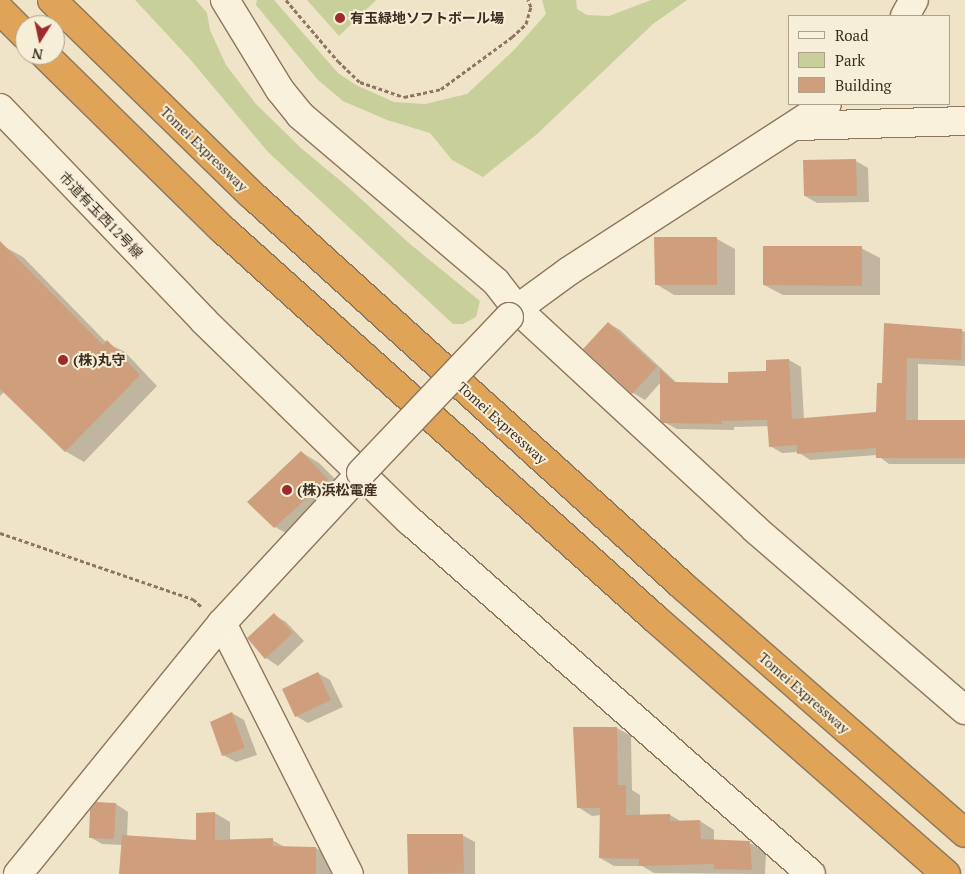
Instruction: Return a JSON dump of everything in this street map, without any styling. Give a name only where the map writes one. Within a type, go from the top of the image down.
[{"type":"highway","name":"Tomei Expressway","points":[[52,0],[274,215],[684,587],[965,833]]},
{"type":"highway","points":[[0,10],[15,25]]},
{"type":"highway","points":[[55,65],[228,235],[658,621],[946,874]]},
{"type":"street","points":[[226,0],[280,90],[300,115],[496,282],[513,313],[755,529],[965,710]]},
{"type":"street","points":[[906,15],[914,0]]},
{"type":"street","points":[[18,874],[222,623],[513,313],[577,266],[797,126],[826,105]]},
{"type":"street","name":"市道有玉西12号線","points":[[0,108],[204,320],[410,521],[812,874]]},
{"type":"street","points":[[797,126],[965,121]]},
{"type":"street","points":[[222,623],[350,874]]},
{"type":"path","points":[[286,0],[338,61],[360,82],[404,97],[441,89],[512,37],[526,24],[531,7],[528,0]]},
{"type":"path","points":[[0,533],[192,600],[222,623]]},
{"type":"green space","points":[[135,0],[196,0],[207,13],[210,30],[226,65],[256,104],[301,148],[348,187],[410,244],[480,301],[476,317],[463,324],[453,324],[268,152],[189,58]]},
{"type":"green space","points":[[257,0],[274,0],[338,73],[356,85],[394,102],[425,104],[467,94],[514,50],[546,14],[542,0],[576,0],[577,9],[587,15],[609,16],[651,0],[687,0],[653,24],[536,135],[483,177],[452,160],[430,133],[387,120],[343,101],[318,80],[256,5]]},
{"type":"green space","name":"有玉緑地ソフトボール場","points":[[307,0],[376,0],[339,36]]},
{"type":"building","points":[[856,159],[857,196],[804,196],[803,160]]},
{"type":"building","points":[[654,237],[717,237],[717,285],[655,285]]},
{"type":"building","name":"(株)丸守","points":[[0,241],[103,345],[107,340],[140,375],[65,452],[0,389]]},
{"type":"building","points":[[763,246],[862,246],[862,286],[763,285]]},
{"type":"building","points":[[608,322],[657,367],[632,394],[583,349]]},
{"type":"building","points":[[884,323],[962,329],[961,360],[907,358],[906,420],[965,420],[965,458],[876,458],[876,448],[797,454],[797,445],[769,447],[767,420],[722,421],[722,424],[663,423],[660,420],[660,369],[674,382],[728,383],[728,372],[766,371],[766,360],[789,359],[792,419],[876,412],[877,383],[882,383]]},
{"type":"building","name":"(株)浜松電産","points":[[301,451],[328,479],[274,528],[247,502]]},
{"type":"building","points":[[274,613],[293,633],[265,659],[247,638]]},
{"type":"building","points":[[318,672],[331,700],[295,717],[282,689]]},
{"type":"building","points":[[232,712],[245,748],[222,756],[210,722]]},
{"type":"building","points":[[573,727],[617,727],[618,785],[626,785],[626,815],[670,814],[670,821],[700,820],[701,839],[750,841],[752,870],[714,869],[714,864],[639,866],[639,859],[599,858],[600,808],[577,808]]},
{"type":"building","points":[[96,802],[116,803],[114,839],[89,838],[90,810]]},
{"type":"building","points":[[215,812],[215,840],[273,838],[273,846],[316,847],[316,874],[119,874],[122,835],[196,840],[196,813]]},
{"type":"building","points":[[407,834],[463,834],[464,873],[408,874]]},
{"type":"place","name":"有玉緑地ソフトボール場","points":[[340,18]]},
{"type":"place","name":"(株)丸守","points":[[63,360]]},
{"type":"place","name":"(株)浜松電産","points":[[287,490]]}]
